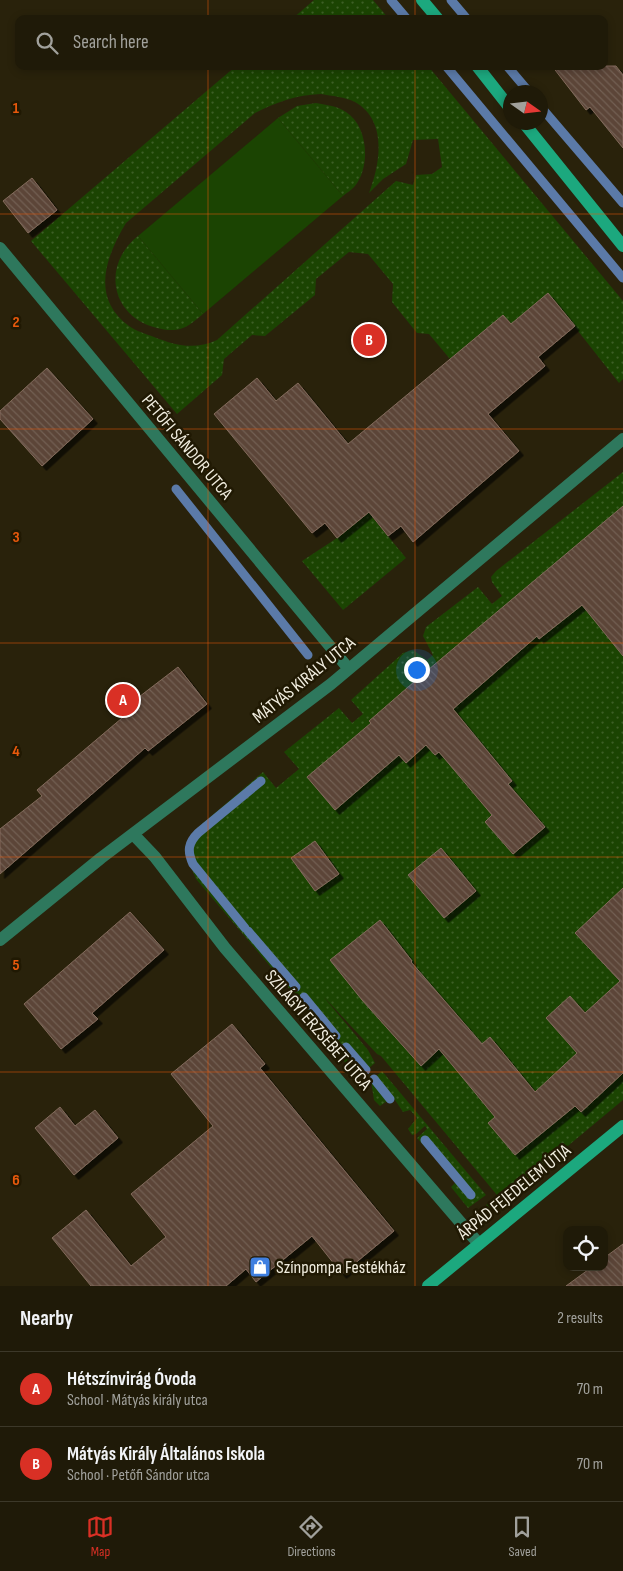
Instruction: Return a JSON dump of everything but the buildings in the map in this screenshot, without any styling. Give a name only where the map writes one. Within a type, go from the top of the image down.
[{"type":"main road","points":[[422,0],[435,15]]},
{"type":"main road","points":[[480,70],[503,99]]},
{"type":"main road","points":[[529,130],[623,246]]},
{"type":"main road","name":"ÁRPÁD FEJEDELEM ÚTJA","points":[[428,1286],[623,1126]]},
{"type":"street","name":"PETŐFI SÁNDOR UTCA","points":[[0,248],[348,668]]},
{"type":"street","name":"MÁTYÁS KIRÁLY UTCA","points":[[0,940],[348,668],[623,440]]},
{"type":"street","name":"SZILÁGYI ERZSÉBET UTCA","points":[[134,835],[155,858],[225,948],[479,1244]]},
{"type":"green space","points":[[314,0],[373,0],[386,15],[297,15]]},
{"type":"green space","points":[[231,70],[431,70],[623,301],[623,379],[619,383],[548,293],[511,324],[503,315],[450,359],[429,334],[417,333],[392,302],[393,284],[368,254],[349,252],[316,279],[315,295],[265,336],[252,335],[224,359],[222,375],[177,414],[31,241]],"holes":[[[321,94],[355,102],[366,110],[373,120],[377,131],[378,156],[369,193],[383,179],[406,164],[413,140],[438,139],[442,167],[432,174],[416,175],[413,185],[396,181],[217,340],[201,345],[178,345],[144,334],[129,326],[117,315],[110,303],[105,277],[112,250],[126,223],[255,113],[279,102],[312,95]]]},
{"type":"green space","points":[[316,103],[335,107],[346,112],[353,118],[363,136],[365,157],[360,178],[355,186],[343,196],[278,118],[297,106]]},
{"type":"green space","points":[[278,118],[343,196],[203,314],[138,236]]},
{"type":"green space","points":[[138,236],[203,314],[186,327],[177,330],[166,330],[141,322],[129,313],[121,302],[116,289],[119,261],[126,248]]},
{"type":"green space","points":[[623,472],[623,1100],[491,1210],[486,1205],[497,1195],[381,1056],[323,996],[368,1050],[375,1063],[363,1073],[353,1071],[340,1057],[343,1052],[196,879],[188,859],[188,842],[196,829],[263,772],[276,788],[299,769],[284,752],[339,708],[352,723],[363,714],[351,700],[403,653],[413,650],[427,660],[433,655],[423,636],[426,627],[478,587],[492,604],[502,596],[492,582],[491,577],[496,571]]},
{"type":"green space","points":[[368,512],[406,558],[343,610],[302,561],[337,538]]},
{"type":"green space","points":[[382,1071],[486,1195],[468,1208],[451,1187],[456,1182],[417,1138],[427,1129],[425,1126],[412,1135],[408,1129],[417,1118],[410,1110],[403,1112],[393,1097],[380,1106],[374,1100],[371,1081]]},
{"type":"waterway","points":[[391,0],[404,15]]},
{"type":"waterway","points":[[451,0],[464,15]]},
{"type":"waterway","points":[[449,70],[623,278]]},
{"type":"waterway","points":[[510,70],[523,85]]},
{"type":"waterway","points":[[548,115],[623,203]]},
{"type":"waterway","points":[[176,489],[308,655]]},
{"type":"waterway","points":[[245,928],[193,864],[190,847],[192,840],[198,833],[261,781]]},
{"type":"waterway","points":[[248,931],[296,987]]},
{"type":"waterway","points":[[304,997],[336,1036]]},
{"type":"waterway","points":[[346,1047],[366,1070]]},
{"type":"waterway","points":[[374,1079],[390,1099]]},
{"type":"waterway","points":[[425,1140],[471,1195]]},
{"type":"place","name":"Mátyás Király Általános Iskola","points":[[369,340]]},
{"type":"place","name":"Hétszínvirág Óvoda","points":[[123,700]]},
{"type":"place","name":"Színpompa Festékház","points":[[260,1267]]}]
